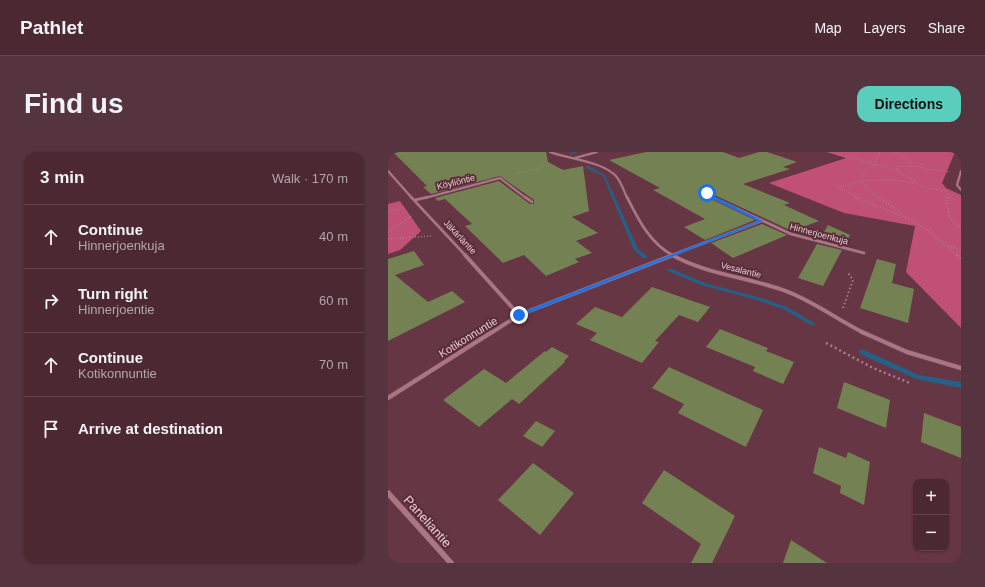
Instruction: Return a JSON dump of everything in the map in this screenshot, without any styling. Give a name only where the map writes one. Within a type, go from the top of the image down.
[{"type":"street","name":"Vesalantie","points":[[550,152],[558,156],[609,170],[616,176],[647,232],[657,244],[673,256],[691,264],[717,272],[746,278],[775,287],[822,307],[842,321],[891,346],[961,368]]},
{"type":"street","points":[[575,158],[597,152]]},
{"type":"street","name":"Jäkärläntie","points":[[388,171],[519,315]]},
{"type":"street","points":[[961,171],[957,185],[961,190]]},
{"type":"street","points":[[500,178],[532,202]]},
{"type":"street","name":"Köyliöntie","points":[[415,200],[500,178]]},
{"type":"street","name":"Hinnerjoenkuja","points":[[707,193],[761,221],[795,236],[864,253]]},
{"type":"street","name":"Kotikonnuntie","points":[[388,398],[519,315],[761,221]]},
{"type":"street","name":"Paneliantie","points":[[388,493],[451,563]]},
{"type":"path","points":[[829,152],[896,170],[930,190],[949,191]]},
{"type":"path","points":[[880,152],[875,164],[860,175],[868,190],[947,246],[961,259]]},
{"type":"path","points":[[894,152],[903,155],[910,161],[911,166]]},
{"type":"path","points":[[500,178],[551,165]]},
{"type":"path","points":[[896,170],[897,167],[911,166],[933,168],[960,174]]},
{"type":"path","points":[[906,216],[850,195],[837,187],[862,181],[886,179],[919,184]]},
{"type":"path","points":[[954,195],[946,198],[950,219],[961,229]]},
{"type":"path","points":[[388,212],[409,206]]},
{"type":"path","points":[[388,232],[415,213]]},
{"type":"path","points":[[388,239],[447,235]]},
{"type":"path","points":[[947,246],[961,250]]},
{"type":"path","points":[[842,321],[840,315],[853,280],[848,273]]},
{"type":"path","points":[[826,343],[873,368],[910,383]]},
{"type":"shaded area","points":[[827,152],[955,152],[942,183],[946,188],[961,195],[961,328],[906,272],[915,226],[844,213],[769,183],[846,158]]},
{"type":"shaded area","points":[[400,201],[421,231],[400,250],[388,254],[388,204]]},
{"type":"building","points":[[393,152],[546,152],[548,162],[563,170],[583,166],[589,211],[572,217],[598,233],[576,241],[592,253],[575,259],[579,262],[546,276],[524,255],[503,263],[465,226],[472,224],[445,199],[438,201],[435,198],[499,181],[530,204],[534,204],[534,200],[500,176],[431,194],[423,187],[427,186]]},
{"type":"building","points":[[646,152],[723,152],[739,158],[759,152],[767,152],[797,162],[783,167],[790,169],[743,184],[790,203],[784,205],[819,221],[792,231],[706,191],[705,194],[711,199],[755,220],[705,240],[684,227],[705,219],[653,190],[660,188],[609,160]]},
{"type":"building","points":[[762,224],[787,235],[733,258],[711,243]]},
{"type":"building","points":[[828,225],[850,235],[845,245],[820,239]]},
{"type":"building","points":[[817,244],[842,250],[823,286],[798,278]]},
{"type":"building","points":[[414,251],[424,265],[395,275],[428,302],[452,291],[465,302],[388,341],[388,259]]},
{"type":"building","points":[[877,259],[896,264],[892,283],[914,289],[908,323],[860,308]]},
{"type":"building","points":[[652,287],[710,307],[698,322],[679,315],[655,341],[659,342],[642,363],[590,340],[597,333],[576,324],[595,307],[622,317]]},
{"type":"building","points":[[720,329],[768,348],[766,351],[794,362],[783,384],[753,371],[755,367],[706,347]]},
{"type":"building","points":[[552,347],[569,356],[564,361],[565,362],[519,404],[512,399],[479,427],[443,400],[484,369],[506,383]]},
{"type":"building","points":[[669,367],[763,410],[746,447],[678,413],[684,404],[652,388]]},
{"type":"building","points":[[844,382],[890,400],[886,428],[837,408]]},
{"type":"building","points":[[924,413],[961,427],[961,458],[921,442]]},
{"type":"building","points":[[536,421],[555,431],[542,447],[523,436]]},
{"type":"building","points":[[819,447],[846,458],[848,452],[870,462],[864,505],[840,493],[841,486],[813,473]]},
{"type":"building","points":[[533,463],[574,493],[540,535],[498,500]]},
{"type":"building","points":[[664,470],[735,516],[712,563],[691,563],[701,544],[642,503]]},
{"type":"building","points":[[791,540],[827,563],[783,563]]},
{"type":"waterway","points":[[571,154],[577,152]]},
{"type":"waterway","points":[[587,167],[604,175],[636,250],[645,257]]},
{"type":"waterway","points":[[670,270],[703,284],[759,299],[785,308],[813,324]]},
{"type":"waterway","points":[[862,352],[918,377],[961,385]]},
{"type":"route","points":[[519,315],[761,221],[707,193]]}]
